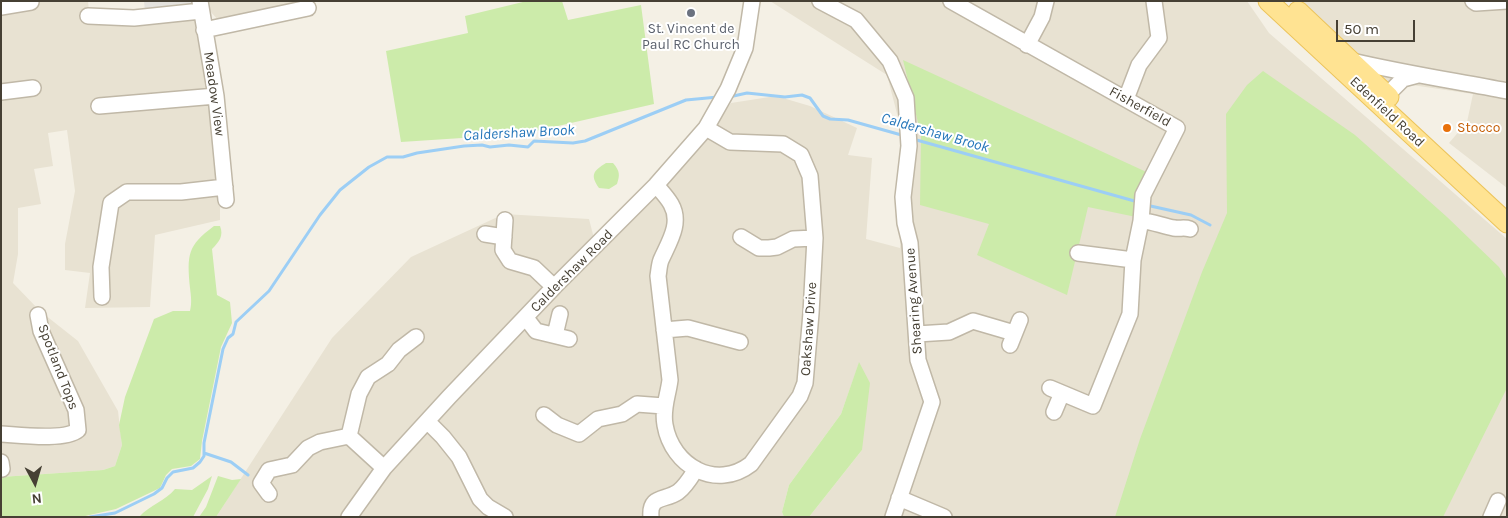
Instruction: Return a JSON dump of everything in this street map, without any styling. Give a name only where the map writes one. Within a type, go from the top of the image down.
[{"type":"main road","name":"Edenfield Road","points":[[1268,1],[1507,207]]},
{"type":"main road","name":"Edenfield Road","points":[[1287,1],[1352,61],[1382,99],[1507,223]]},
{"type":"street","name":"Caldershaw Road","points":[[349,517],[384,468],[427,421],[554,287],[656,185],[706,128],[728,89],[745,48],[752,1]]},
{"type":"street","name":"Shearing Avenue","points":[[820,1],[843,6],[856,20],[890,61],[906,98],[909,146],[903,197],[905,223],[910,244],[918,360],[932,402],[893,517]]},
{"type":"street","name":"Fisherfield","points":[[951,1],[1177,128],[1143,195],[1134,260],[1130,314],[1100,408],[1056,390],[1054,412]]},
{"type":"street","points":[[1027,45],[1042,17],[1046,1]]},
{"type":"street","points":[[1126,99],[1139,65],[1160,38],[1154,1]]},
{"type":"street","points":[[1473,1],[1476,3],[1507,2]]},
{"type":"street","points":[[1,6],[31,2]]},
{"type":"street","points":[[88,16],[134,18],[200,6]]},
{"type":"street","name":"Meadow View","points":[[102,297],[101,266],[111,203],[127,192],[226,194],[216,96],[200,6]]},
{"type":"street","points":[[204,30],[308,8]]},
{"type":"street","points":[[1352,61],[1507,91]]},
{"type":"street","points":[[1382,99],[1403,79],[1419,74]]},
{"type":"street","points":[[1,92],[33,88]]},
{"type":"street","points":[[99,106],[216,96]]},
{"type":"street","name":"Oakshaw Drive","points":[[656,185],[672,205],[675,228],[661,262],[658,276],[670,380],[664,406],[664,424],[668,439],[676,452],[696,469],[712,476],[728,475],[742,471],[751,464],[800,396],[805,384],[815,238],[810,176],[801,155],[783,144],[730,142],[706,128]]},
{"type":"street","points":[[1141,216],[1181,232]]},
{"type":"street","points":[[505,220],[503,250],[510,261],[534,268],[554,287]]},
{"type":"street","points":[[485,234],[504,236]]},
{"type":"street","points":[[741,237],[759,248],[777,247],[793,239],[815,238]]},
{"type":"street","points":[[1078,253],[1134,260]]},
{"type":"street","points":[[526,318],[536,331],[562,337],[560,314]]},
{"type":"street","name":"Spotland Tops","points":[[1,434],[62,436],[73,434],[78,430],[76,410],[41,331],[38,315]]},
{"type":"street","points":[[916,334],[949,332],[973,321],[1015,333]]},
{"type":"street","points":[[664,330],[688,328],[721,343],[740,342]]},
{"type":"street","points":[[349,436],[358,394],[368,378],[388,364],[399,350],[416,337]]},
{"type":"street","points":[[544,415],[580,440],[598,419],[622,414],[638,404],[664,406]]},
{"type":"street","points":[[427,421],[444,437],[459,457],[480,499],[488,507],[505,517]]},
{"type":"street","points":[[349,436],[384,468]]},
{"type":"street","points":[[269,494],[261,483],[268,470],[292,465],[308,448],[320,442],[349,436]]},
{"type":"street","points":[[1,462],[2,469]]},
{"type":"street","points":[[647,511],[654,502],[678,492],[696,469]]},
{"type":"street","points":[[899,498],[944,517]]},
{"type":"street","points":[[1491,517],[1498,501]]},
{"type":"shaded area","points":[[1,1],[88,1],[90,22],[206,14],[235,202],[220,203],[220,220],[155,235],[150,307],[85,308],[90,273],[65,270],[65,244],[75,191],[67,130],[48,133],[53,166],[34,169],[41,204],[18,208],[18,254],[13,283],[40,311],[78,341],[118,411],[122,445],[115,466],[103,470],[1,477]]},
{"type":"shaded area","points":[[144,1],[192,1],[192,7],[145,12]]},
{"type":"shaded area","points":[[209,1],[315,1],[306,5],[219,21],[210,11]]},
{"type":"shaded area","points":[[770,1],[1247,1],[1269,33],[1507,239],[1507,517],[809,517],[862,450],[859,363],[841,414],[789,485],[782,512],[784,517],[216,517],[332,338],[411,257],[504,214],[589,219],[598,254],[671,180],[731,103],[776,96],[810,106],[857,128],[848,155],[872,158],[866,239],[900,248],[902,133],[887,75]]},
{"type":"shaded area","points":[[1298,1],[1507,1],[1507,188],[1449,143],[1467,122],[1473,94],[1378,80]]},
{"type":"green space","points":[[527,1],[562,1],[568,20],[641,5],[654,104],[523,134],[401,142],[386,51],[468,33],[465,16]]},
{"type":"green space","points":[[903,60],[1153,175],[1136,217],[1088,207],[1067,295],[977,255],[989,224],[920,205],[921,135]]},
{"type":"green space","points":[[1263,71],[1355,135],[1447,217],[1499,267],[1507,280],[1507,388],[1443,517],[1115,517],[1140,439],[1202,272],[1227,213],[1226,114],[1247,85]]},
{"type":"green space","points":[[606,163],[613,163],[619,173],[617,184],[609,189],[599,188],[594,180],[594,174],[598,168]]},
{"type":"green space","points":[[214,226],[220,226],[221,233],[219,241],[212,249],[217,295],[230,302],[232,323],[221,347],[200,459],[191,466],[172,469],[166,475],[160,488],[116,509],[81,517],[1,517],[1,477],[103,470],[115,466],[122,445],[119,425],[125,397],[154,319],[173,311],[190,311],[189,259],[198,239]]},
{"type":"green space","points":[[859,362],[870,383],[862,450],[809,517],[784,517],[782,512],[789,485],[841,414]]},
{"type":"green space","points":[[212,476],[208,489],[193,517],[139,517],[175,489],[192,490]]},
{"type":"green space","points":[[218,476],[232,480],[241,479],[216,517],[199,517],[206,507]]},
{"type":"waterway","name":"Caldershaw Brook","points":[[729,97],[747,93],[785,97],[802,95],[810,98],[823,116],[830,119],[848,120],[905,136]]},
{"type":"waterway","name":"Caldershaw Brook","points":[[90,517],[115,513],[154,494],[162,488],[167,478],[173,472],[193,468],[200,462],[204,456],[204,443],[223,349],[228,338],[233,334],[236,322],[269,291],[320,215],[340,190],[369,167],[387,157],[403,157],[464,146],[482,145],[490,147],[509,145],[528,147],[534,141],[573,143],[585,141],[686,100],[718,97]]},
{"type":"waterway","name":"Caldershaw Brook","points":[[913,139],[1138,202]]},
{"type":"waterway","name":"Caldershaw Brook","points":[[1146,205],[1191,215],[1210,225]]},
{"type":"waterway","points":[[204,453],[231,462],[248,475]]},
{"type":"place","name":"St. Vincent de Paul RC Church","points":[[691,13]]},
{"type":"place","name":"Stocco","points":[[1447,128]]}]
